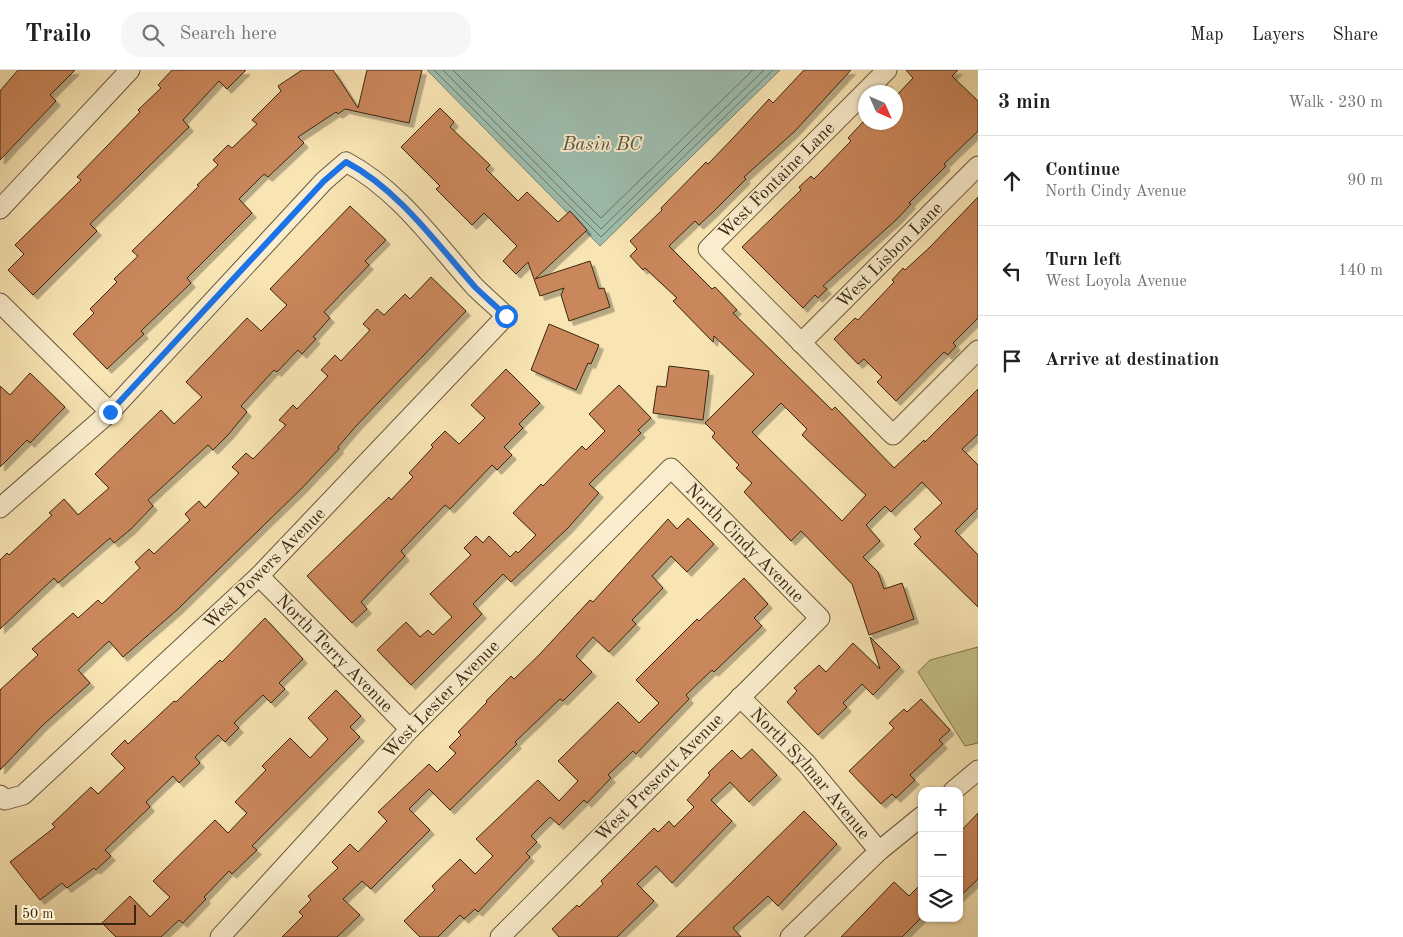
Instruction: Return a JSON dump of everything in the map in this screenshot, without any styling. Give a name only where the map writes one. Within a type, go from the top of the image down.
[{"type":"street","points":[[0,210],[130,70]]},
{"type":"street","name":"West Fontaine Lane","points":[[801,343],[708,249],[887,70]]},
{"type":"street","name":"West Powers Avenue","points":[[3,797],[24,795],[259,576],[506,316],[476,288],[429,233],[368,174],[346,162],[324,181],[110,412]]},
{"type":"street","name":"West Lisbon Lane","points":[[801,343],[978,166]]},
{"type":"street","points":[[0,303],[110,412],[0,508]]},
{"type":"street","points":[[801,343],[893,435],[978,350]]},
{"type":"street","name":"North Cindy Avenue","points":[[671,468],[820,618]]},
{"type":"street","name":"West Lester Avenue","points":[[220,937],[410,729],[671,468]]},
{"type":"street","name":"North Terry Avenue","points":[[259,576],[410,729]]},
{"type":"street","name":"West Prescott Avenue","points":[[500,937],[820,618]]},
{"type":"street","name":"North Sylmar Avenue","points":[[740,697],[806,763],[880,851]]},
{"type":"street","points":[[957,787],[978,770]]},
{"type":"street","points":[[790,937],[880,851],[918,819]]},
{"type":"shaded area","points":[[978,647],[978,743],[965,746],[918,672],[930,660]]},
{"type":"water","name":"Basin BC","points":[[427,70],[780,70],[600,246]]},
{"type":"building","points":[[18,70],[75,70],[50,95],[56,101],[0,160],[0,91]]},
{"type":"building","points":[[172,70],[246,70],[227,89],[219,81],[183,120],[189,127],[90,224],[97,231],[33,295],[8,270],[24,254],[15,245],[81,180],[77,177],[140,112],[138,110],[161,88],[158,85]]},
{"type":"building","points":[[302,70],[333,70],[358,108],[367,70],[422,70],[409,123],[345,109],[338,114],[336,112],[298,137],[304,143],[268,177],[264,174],[239,199],[252,213],[187,278],[191,283],[141,331],[144,334],[107,369],[73,334],[94,313],[90,309],[117,282],[114,279],[138,256],[132,251],[218,165],[213,160],[228,145],[232,148],[257,124],[252,120],[281,91],[278,86]]},
{"type":"building","points":[[804,70],[851,70],[795,131],[744,177],[746,179],[713,212],[699,225],[695,221],[669,246],[712,289],[715,287],[737,310],[733,313],[832,410],[835,407],[894,468],[924,440],[925,442],[978,389],[978,434],[962,449],[978,465],[978,508],[955,531],[978,555],[978,607],[914,544],[921,537],[914,529],[942,503],[922,482],[891,512],[885,506],[866,525],[880,541],[863,557],[878,572],[884,589],[902,583],[914,619],[869,635],[852,584],[801,531],[791,541],[744,492],[752,483],[736,468],[739,465],[712,437],[715,433],[705,423],[754,374],[714,336],[713,342],[673,301],[677,298],[645,268],[643,270],[630,256],[637,249],[630,241],[662,210],[661,208],[706,162],[708,164],[769,99],[773,103]],"holes":[[[781,403],[807,429],[802,435],[866,495],[842,521],[752,432]]]},
{"type":"building","points":[[906,70],[958,70],[952,76],[978,101],[978,131],[944,164],[946,166],[909,203],[911,204],[897,219],[823,286],[827,289],[818,298],[815,295],[803,308],[742,247],[801,190],[799,187],[811,176],[814,179],[851,141],[848,138],[858,127],[858,130],[903,130],[903,89],[913,78]]},
{"type":"building","points":[[440,108],[454,122],[450,127],[490,165],[486,169],[518,201],[527,192],[558,222],[570,211],[587,230],[535,279],[590,261],[599,289],[604,288],[610,307],[569,321],[561,295],[564,288],[540,296],[528,262],[516,274],[503,261],[517,246],[484,213],[472,225],[436,189],[440,186],[401,147]]},
{"type":"building","points":[[978,197],[978,318],[953,343],[956,346],[948,355],[944,352],[896,401],[877,382],[882,377],[864,359],[858,364],[834,339],[855,318],[858,320],[894,282],[892,280],[903,268],[905,270],[930,247]]},
{"type":"building","points":[[350,206],[386,240],[365,261],[369,265],[324,312],[330,318],[313,337],[316,339],[302,354],[298,350],[277,372],[274,370],[241,406],[247,412],[228,435],[213,450],[208,445],[148,500],[153,506],[131,529],[114,543],[110,538],[58,583],[54,578],[0,629],[0,560],[7,553],[9,555],[52,515],[49,513],[64,499],[78,515],[109,488],[95,474],[161,410],[174,424],[202,397],[186,382],[247,318],[261,331],[287,305],[270,289]]},
{"type":"building","points":[[431,277],[466,311],[357,425],[338,447],[339,449],[302,488],[178,609],[123,657],[109,641],[78,670],[90,683],[43,725],[0,770],[0,690],[38,655],[32,649],[73,613],[78,618],[98,600],[102,604],[140,568],[135,562],[149,549],[154,554],[190,520],[185,514],[199,501],[205,508],[239,473],[232,467],[246,453],[253,459],[286,425],[279,420],[293,405],[297,409],[328,376],[321,370],[335,355],[341,361],[370,330],[363,324],[377,309],[384,315],[405,294],[410,299]]},
{"type":"building","points":[[549,324],[599,345],[591,364],[588,363],[576,390],[531,370]]},
{"type":"building","points":[[669,366],[709,371],[703,420],[653,413],[657,386],[666,387]]},
{"type":"building","points":[[506,369],[540,403],[519,424],[523,428],[504,447],[512,455],[497,470],[492,465],[450,509],[445,505],[401,551],[405,556],[361,602],[367,609],[352,623],[307,576],[389,497],[391,500],[413,477],[409,473],[433,447],[431,445],[445,431],[459,444],[485,418],[471,405]]},
{"type":"building","points":[[30,373],[65,407],[30,443],[27,440],[0,467],[0,386],[10,395]]},
{"type":"building","points":[[619,385],[651,418],[638,430],[641,433],[589,484],[599,493],[568,528],[511,582],[503,574],[473,604],[482,614],[411,685],[377,650],[406,622],[420,637],[428,630],[433,635],[452,617],[430,594],[471,555],[464,548],[476,536],[483,543],[489,536],[510,557],[516,551],[518,553],[536,535],[513,513],[541,484],[543,486],[582,446],[586,450],[605,431],[589,414]]},
{"type":"building","points":[[688,518],[714,544],[687,572],[671,556],[652,576],[663,588],[632,620],[636,624],[609,652],[593,637],[576,656],[592,672],[563,701],[560,699],[515,742],[517,744],[450,810],[429,789],[409,809],[430,830],[371,889],[362,881],[343,899],[360,915],[337,937],[282,937],[303,916],[299,912],[311,900],[308,896],[338,868],[332,862],[350,844],[358,852],[387,821],[378,812],[429,764],[437,772],[456,753],[449,747],[461,735],[458,732],[486,701],[511,676],[514,679],[539,655],[590,600],[593,602],[668,519],[677,529]]},
{"type":"building","points":[[744,578],[768,604],[754,618],[762,626],[714,672],[712,670],[686,695],[689,699],[636,754],[633,751],[608,775],[611,778],[587,803],[584,800],[559,825],[550,817],[531,836],[537,842],[526,853],[530,857],[478,912],[475,909],[464,919],[460,915],[438,937],[420,937],[404,921],[435,890],[432,886],[460,859],[475,874],[493,856],[476,839],[538,780],[559,801],[578,781],[558,761],[618,702],[639,723],[659,703],[636,680],[697,619],[699,621]]},
{"type":"building","points":[[265,618],[303,659],[279,683],[285,689],[271,703],[263,695],[234,723],[239,728],[225,742],[218,735],[195,757],[200,763],[179,783],[173,776],[146,802],[150,807],[105,850],[111,856],[96,870],[94,868],[67,888],[62,883],[40,900],[10,862],[55,827],[52,824],[91,787],[98,794],[125,768],[111,754],[125,740],[128,744],[220,660],[222,662]]},
{"type":"building","points":[[870,637],[900,667],[873,695],[862,684],[843,703],[847,707],[818,735],[787,702],[797,691],[794,688],[819,665],[826,672],[853,643],[880,669]]},
{"type":"building","points":[[336,690],[361,716],[350,727],[360,737],[252,846],[257,850],[232,874],[229,871],[183,923],[179,920],[161,937],[116,937],[102,923],[130,896],[150,917],[170,897],[153,881],[215,820],[228,833],[247,813],[235,802],[266,770],[262,766],[290,738],[310,758],[328,739],[308,718]]},
{"type":"building","points":[[921,699],[950,730],[939,740],[943,744],[910,775],[915,780],[896,798],[892,794],[881,804],[849,771],[894,728],[889,723],[904,709],[907,712]]},
{"type":"building","points":[[752,749],[777,775],[749,802],[730,782],[711,800],[732,821],[672,883],[656,866],[637,884],[654,901],[617,937],[559,937],[552,929],[603,884],[601,881],[654,828],[658,832],[669,821],[674,827],[694,807],[687,800],[710,775],[708,773],[732,750],[741,759]]},
{"type":"building","points":[[804,811],[837,844],[778,906],[768,896],[733,928],[741,937],[676,937]]},
{"type":"building","points":[[978,813],[978,879],[963,893],[963,832],[963,829]]},
{"type":"building","points":[[894,882],[909,896],[918,887],[918,921],[902,937],[841,937]]},
{"type":"route","points":[[110,412],[324,181],[346,162],[368,174],[429,233],[476,288],[506,316]]}]
